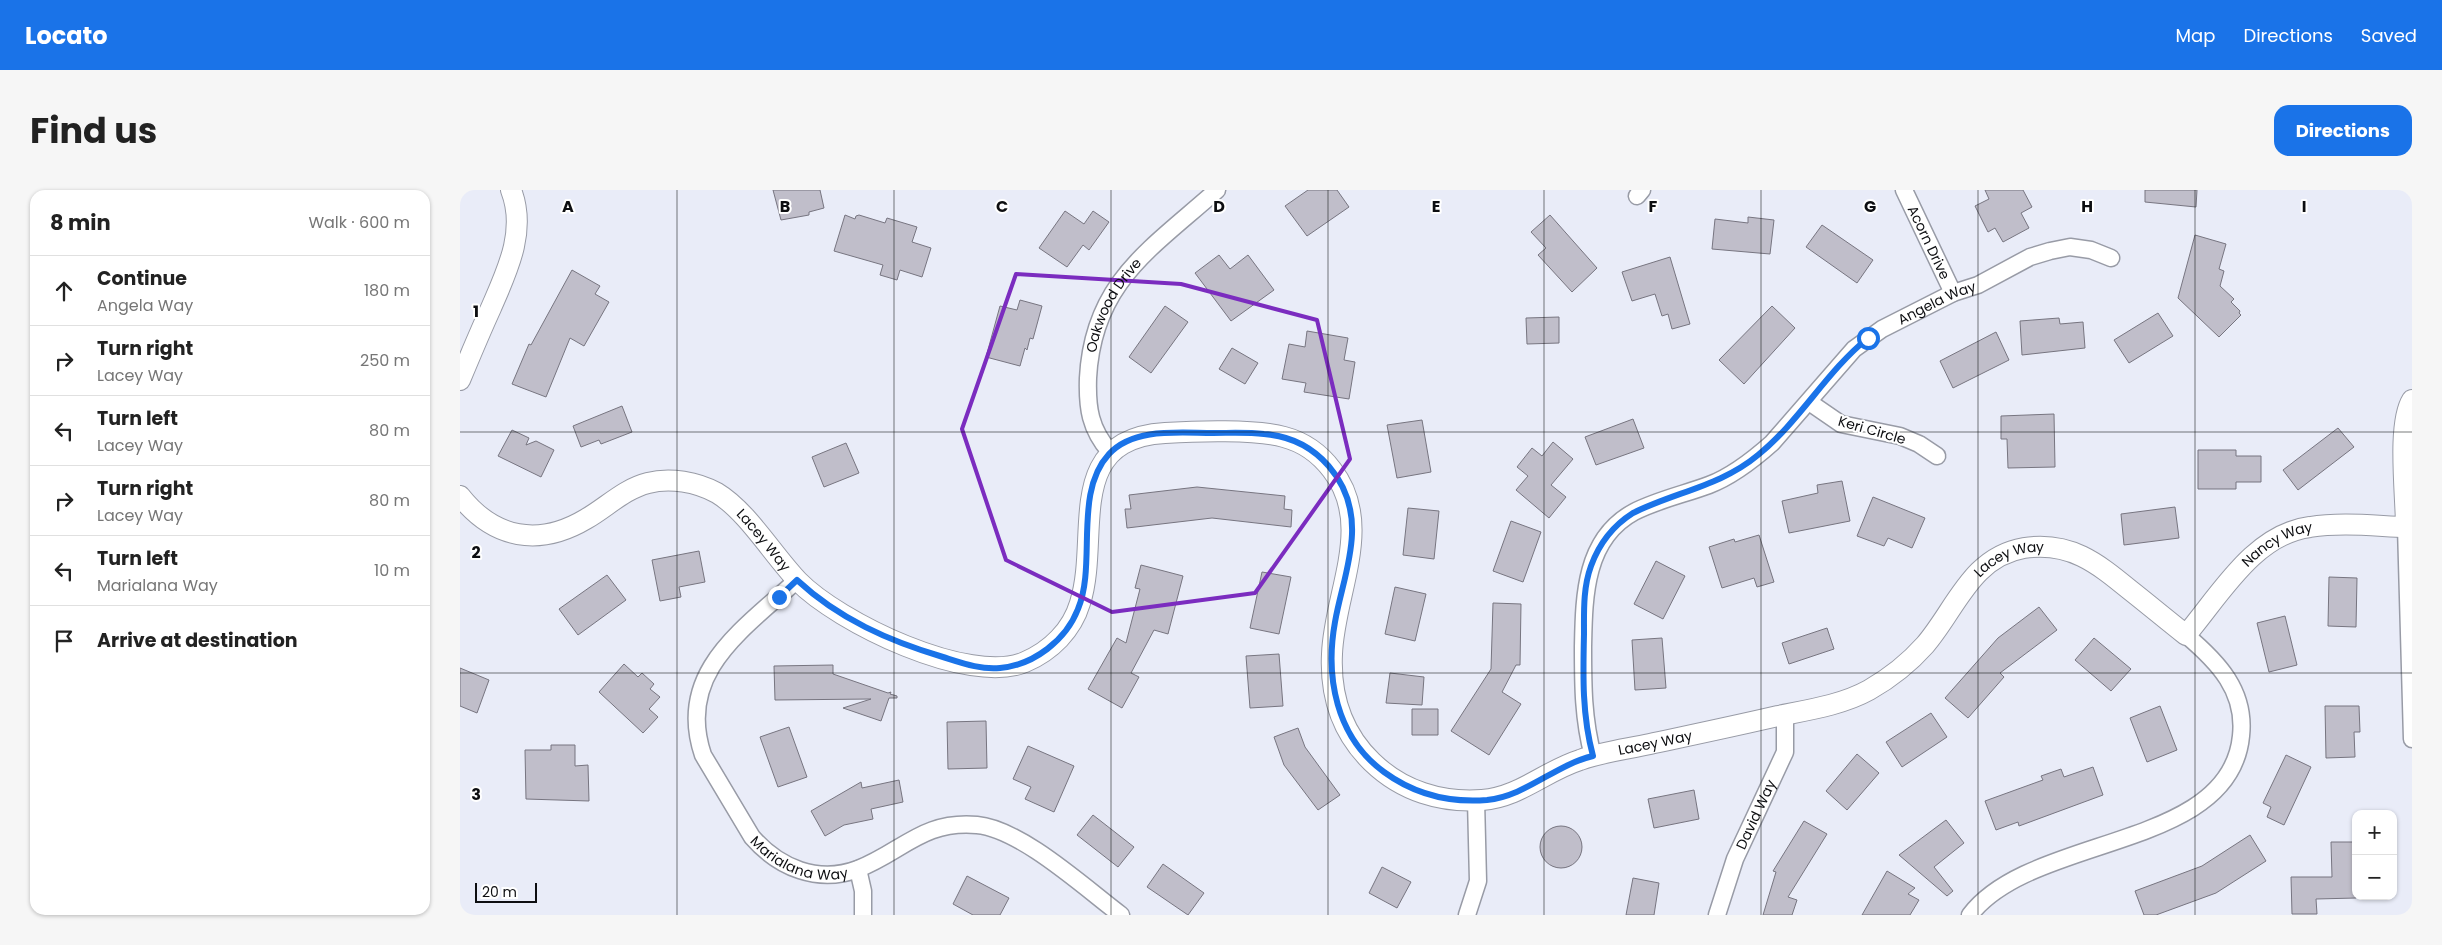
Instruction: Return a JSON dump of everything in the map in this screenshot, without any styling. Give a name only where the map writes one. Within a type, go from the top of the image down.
[{"type":"street","points":[[460,380],[513,252],[517,221],[511,190]]},
{"type":"street","name":"Oakwood Drive","points":[[1110,452],[1100,441],[1088,412],[1090,355],[1098,322],[1112,293],[1132,266],[1217,190]]},
{"type":"street","name":"Acorn Drive","points":[[1904,190],[1953,293]]},
{"type":"street","name":"Angela Way","points":[[1593,756],[1586,725],[1583,698],[1584,601],[1587,579],[1597,552],[1614,528],[1633,513],[1712,484],[1743,466],[1772,443],[1842,362],[1868,338],[1953,293],[1978,285],[2030,258],[2050,251],[2070,248],[2084,249],[2111,258]]},
{"type":"street","points":[[2412,400],[2407,409],[2404,430],[2412,739]]},
{"type":"street","name":"Keri Circle","points":[[1809,402],[1841,424],[1900,436],[1919,444],[1937,456]]},
{"type":"street","name":"Lacey Way","points":[[460,496],[477,516],[503,530],[529,536],[543,536],[570,528],[627,491],[643,485],[658,481],[691,483],[703,486],[726,500],[797,580],[833,610],[848,619],[910,647],[984,668],[1013,666],[1027,661],[1043,653],[1065,632],[1078,609],[1085,579],[1088,524],[1093,490],[1102,462],[1110,452],[1131,439],[1155,434],[1250,433],[1273,435],[1294,440],[1319,456],[1341,482],[1348,498],[1351,516],[1351,551],[1335,622],[1331,660],[1335,696],[1347,730],[1367,757],[1397,781],[1431,796],[1461,800],[1476,800],[1513,794],[1570,763],[1593,756],[1785,715],[1850,699],[1864,693],[1894,674],[1922,649],[1972,578],[1992,560],[2016,550],[2038,547],[2060,549],[2089,558],[2204,651],[2228,679],[2241,710],[2241,743],[2232,766],[2219,787],[2208,799],[2182,815],[2017,877],[1986,898],[1970,915]]},
{"type":"street","name":"Nancy Way","points":[[2186,635],[2249,558],[2267,542],[2280,535],[2310,527],[2406,527]]},
{"type":"street","name":"Marialana Way","points":[[797,580],[730,642],[713,662],[706,674],[698,699],[696,712],[699,743],[711,770],[752,837],[774,858],[799,871],[815,874],[843,873],[858,869],[915,836],[938,828],[964,825],[990,827],[1014,836],[1121,915]]},
{"type":"street","name":"David Way","points":[[1717,915],[1735,859],[1785,752],[1785,715]]},
{"type":"street","points":[[1467,915],[1476,893],[1479,874],[1476,800]]},
{"type":"street","points":[[858,869],[863,891],[863,915]]},
{"type":"highlighted area","points":[[1016,274],[1181,284],[1317,320],[1350,459],[1255,593],[1112,612],[1006,560],[962,429]]},
{"type":"building","points":[[773,190],[820,190],[824,208],[809,212],[809,215],[781,220]]},
{"type":"building","points":[[1308,190],[1337,190],[1349,207],[1307,236],[1285,206]]},
{"type":"building","points":[[1985,190],[2023,190],[2032,207],[2021,213],[2029,228],[2003,242],[1995,228],[1988,232],[1975,206],[1989,199]]},
{"type":"building","points":[[2145,190],[2197,190],[2196,207],[2145,202]]},
{"type":"building","points":[[1065,211],[1084,224],[1093,211],[1109,222],[1089,250],[1083,245],[1067,267],[1039,248]]},
{"type":"building","points":[[845,215],[855,219],[859,215],[885,223],[887,218],[917,227],[912,242],[931,248],[922,277],[900,270],[897,280],[880,275],[883,265],[834,251]]},
{"type":"building","points":[[1550,215],[1597,268],[1572,292],[1538,255],[1546,248],[1531,232]]},
{"type":"building","points":[[1748,217],[1774,220],[1770,254],[1712,249],[1715,219],[1748,223]]},
{"type":"building","points":[[1822,225],[1873,260],[1857,283],[1806,247]]},
{"type":"building","points":[[2195,235],[2226,244],[2219,269],[2224,271],[2220,286],[2234,299],[2231,302],[2240,311],[2241,315],[2219,337],[2178,298]]},
{"type":"building","points":[[1219,255],[1230,269],[1248,255],[1274,290],[1231,321],[1195,273]]},
{"type":"building","points":[[1670,257],[1690,324],[1672,329],[1668,314],[1662,316],[1655,294],[1632,301],[1622,272]]},
{"type":"building","points":[[572,270],[600,286],[595,294],[609,302],[584,346],[570,338],[546,397],[512,384],[529,344],[531,345]]},
{"type":"building","points":[[1020,300],[1042,306],[1033,339],[1030,338],[1027,350],[1025,348],[1020,366],[986,357],[1000,306],[1017,310]]},
{"type":"building","points":[[1165,306],[1188,322],[1151,373],[1129,357]]},
{"type":"building","points":[[1772,306],[1795,328],[1744,384],[1719,360]]},
{"type":"building","points":[[2158,313],[2173,336],[2129,363],[2114,340]]},
{"type":"building","points":[[1559,317],[1559,343],[1527,344],[1526,318]]},
{"type":"building","points":[[2059,318],[2060,324],[2083,322],[2085,348],[2022,355],[2020,321]]},
{"type":"building","points":[[1307,331],[1348,338],[1344,360],[1355,362],[1349,399],[1304,392],[1306,383],[1282,379],[1289,344],[1305,347]]},
{"type":"building","points":[[1996,332],[2009,360],[1953,388],[1940,361]]},
{"type":"building","points":[[1232,348],[1258,363],[1245,384],[1219,369]]},
{"type":"building","points":[[622,406],[632,432],[601,444],[599,440],[581,447],[573,426]]},
{"type":"building","points":[[2054,414],[2055,467],[2008,468],[2007,439],[2001,439],[2001,416]]},
{"type":"building","points":[[1633,419],[1644,448],[1596,465],[1585,437]]},
{"type":"building","points":[[1422,420],[1431,472],[1397,478],[1387,425]]},
{"type":"building","points":[[2338,428],[2354,447],[2298,490],[2283,470]]},
{"type":"building","points":[[512,430],[529,438],[526,445],[536,441],[554,450],[541,477],[498,456]]},
{"type":"building","points":[[1553,442],[1573,459],[1551,485],[1566,497],[1549,518],[1516,490],[1528,476],[1517,467],[1532,448],[1542,456]]},
{"type":"building","points":[[846,443],[859,473],[824,487],[812,457]]},
{"type":"building","points":[[2198,450],[2236,450],[2236,456],[2261,456],[2261,482],[2236,482],[2236,489],[2198,489]]},
{"type":"building","points":[[1842,481],[1850,521],[1789,533],[1782,501],[1818,493],[1817,485]]},
{"type":"building","points":[[1197,487],[1285,496],[1284,509],[1292,510],[1291,527],[1212,518],[1127,528],[1125,509],[1131,509],[1129,495]]},
{"type":"building","points":[[1873,497],[1925,518],[1912,548],[1888,538],[1884,546],[1857,536]]},
{"type":"building","points":[[2175,507],[2179,538],[2124,545],[2121,514]]},
{"type":"building","points":[[1408,508],[1439,511],[1434,559],[1403,555]]},
{"type":"building","points":[[1511,521],[1541,532],[1523,582],[1493,571]]},
{"type":"building","points":[[1759,535],[1774,582],[1757,587],[1754,578],[1722,588],[1709,547],[1734,539],[1735,542]]},
{"type":"building","points":[[699,551],[705,582],[679,587],[681,597],[660,601],[652,560]]},
{"type":"building","points":[[1656,561],[1685,576],[1663,619],[1634,604]]},
{"type":"building","points":[[1141,565],[1183,576],[1168,634],[1154,630],[1131,673],[1139,677],[1122,708],[1088,689],[1117,638],[1126,643],[1140,589],[1135,588]]},
{"type":"building","points":[[1262,572],[1291,577],[1279,634],[1250,628]]},
{"type":"building","points":[[607,575],[626,600],[578,635],[559,609]]},
{"type":"building","points":[[2329,577],[2357,578],[2356,627],[2328,626]]},
{"type":"building","points":[[1395,587],[1426,594],[1415,641],[1385,634]]},
{"type":"building","points":[[1493,603],[1521,604],[1520,665],[1516,665],[1502,692],[1521,704],[1489,755],[1451,731],[1491,669]]},
{"type":"building","points":[[2039,607],[2057,630],[2000,673],[2004,677],[1968,718],[1945,698],[1998,638]]},
{"type":"building","points":[[2285,616],[2297,665],[2269,672],[2257,623]]},
{"type":"building","points":[[1827,628],[1834,649],[1789,664],[1782,643]]},
{"type":"building","points":[[1662,638],[1666,688],[1635,690],[1632,640]]},
{"type":"building","points":[[2094,638],[2131,669],[2111,691],[2075,660]]},
{"type":"building","points":[[1279,654],[1283,706],[1250,708],[1246,656]]},
{"type":"building","points":[[624,664],[638,677],[642,673],[654,684],[650,689],[660,697],[649,709],[658,717],[643,733],[599,692]]},
{"type":"building","points":[[833,665],[833,674],[888,693],[891,692],[890,694],[897,696],[897,698],[889,698],[881,721],[843,708],[871,699],[775,700],[774,666]]},
{"type":"building","points":[[460,668],[489,680],[477,713],[460,706]]},
{"type":"building","points":[[1390,673],[1424,677],[1422,705],[1386,703]]},
{"type":"building","points":[[2160,706],[2177,750],[2147,762],[2130,718]]},
{"type":"building","points":[[2325,706],[2359,706],[2360,732],[2354,732],[2355,757],[2326,758]]},
{"type":"building","points":[[1412,709],[1438,709],[1438,735],[1412,735]]},
{"type":"building","points":[[1931,713],[1947,737],[1902,767],[1886,742]]},
{"type":"building","points":[[986,721],[987,768],[948,769],[947,722]]},
{"type":"building","points":[[789,727],[807,777],[778,787],[760,737]]},
{"type":"building","points":[[1298,728],[1305,747],[1340,795],[1318,810],[1284,765],[1274,737]]},
{"type":"building","points":[[551,745],[575,745],[575,766],[588,765],[589,801],[526,799],[525,750],[551,750]]},
{"type":"building","points":[[1028,746],[1074,766],[1054,812],[1025,799],[1031,787],[1013,779]]},
{"type":"building","points":[[1857,754],[1879,773],[1847,810],[1826,791]]},
{"type":"building","points":[[2286,755],[2311,767],[2284,825],[2267,817],[2271,807],[2263,803]]},
{"type":"building","points":[[2093,767],[2103,795],[2019,826],[2018,822],[1996,830],[1985,801],[2043,780],[2041,776],[2061,769],[2064,777]]},
{"type":"building","points":[[899,780],[903,802],[871,809],[873,819],[844,825],[825,836],[811,811],[861,782],[862,788]]},
{"type":"building","points":[[1694,790],[1699,819],[1654,828],[1648,799]]},
{"type":"building","points":[[1093,815],[1134,847],[1118,867],[1077,835]]},
{"type":"building","points":[[1946,820],[1964,843],[1934,867],[1953,891],[1947,896],[1899,855]]},
{"type":"building","points":[[1804,821],[1827,834],[1788,897],[1797,900],[1792,915],[1763,915],[1776,872],[1773,871]]},
{"type":"building","points":[[1565,826],[1573,829],[1579,835],[1582,847],[1579,859],[1573,865],[1557,868],[1549,865],[1543,859],[1540,843],[1543,835],[1549,829]]},
{"type":"building","points":[[2250,835],[2266,861],[2216,893],[2156,915],[2144,915],[2135,891],[2202,866]]},
{"type":"building","points":[[2331,842],[2352,842],[2352,898],[2316,899],[2317,914],[2292,914],[2291,877],[2332,877]]},
{"type":"building","points":[[1163,864],[1204,893],[1188,915],[1147,887]]},
{"type":"building","points":[[1382,867],[1411,882],[1397,908],[1369,893]]},
{"type":"building","points":[[1887,871],[1915,888],[1908,894],[1919,900],[1910,915],[1862,915]]},
{"type":"building","points":[[967,876],[1009,898],[1000,915],[973,915],[953,904]]},
{"type":"building","points":[[1633,878],[1659,883],[1654,915],[1626,915]]},
{"type":"route","points":[[779,597],[797,580],[833,610],[848,619],[910,647],[984,668],[1013,666],[1043,653],[1056,642],[1072,622],[1078,609],[1085,579],[1088,524],[1093,490],[1102,462],[1110,452],[1131,439],[1167,433],[1250,433],[1280,436],[1294,440],[1307,447],[1331,467],[1341,482],[1348,498],[1352,533],[1351,551],[1335,622],[1331,660],[1335,696],[1347,730],[1367,757],[1380,770],[1397,781],[1431,796],[1446,799],[1489,800],[1513,794],[1570,763],[1593,756],[1587,735],[1583,698],[1584,601],[1591,565],[1605,539],[1614,528],[1633,513],[1712,484],[1758,456],[1809,402],[1854,349],[1868,338]]}]
